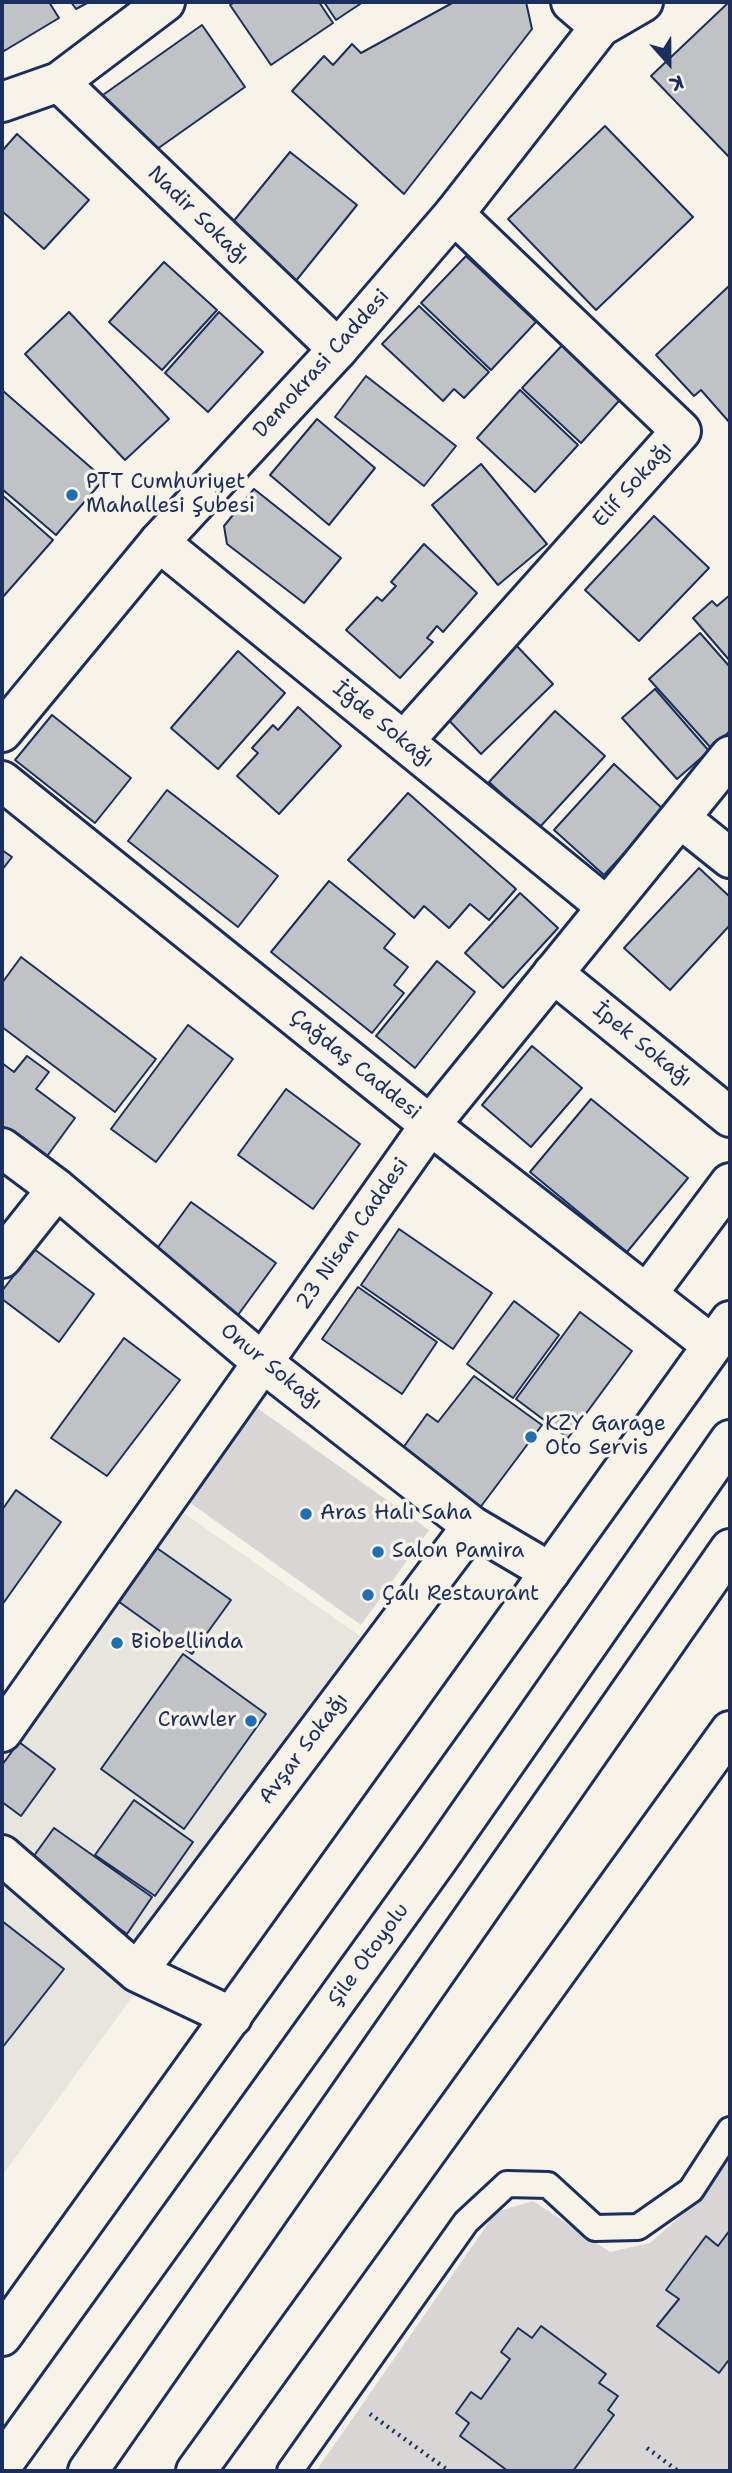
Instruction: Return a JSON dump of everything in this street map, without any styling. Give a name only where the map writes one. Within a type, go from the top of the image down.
[{"type":"main road","points":[[2,102],[59,82],[165,2]]},
{"type":"main road","points":[[571,2],[600,27]]},
{"type":"main road","name":"Demokrasi Caddesi","points":[[2,732],[159,542],[338,349],[454,214],[600,27],[643,2]]},
{"type":"main road","name":"Nadir Sokağı","points":[[59,82],[338,349]]},
{"type":"main road","name":"Elif Sokağı","points":[[404,741],[681,432],[454,214]]},
{"type":"main road","name":"İğde Sokağı","points":[[159,542],[607,907]]},
{"type":"main road","name":"23 Nisan Caddesi","points":[[2,1732],[430,1125],[730,756]]},
{"type":"main road","name":"Çağdaş Caddesi","points":[[2,781],[430,1125],[647,1294],[721,1333]]},
{"type":"main road","points":[[680,818],[730,858]]},
{"type":"main road","name":"İpek Sokağı","points":[[553,974],[730,1117]]},
{"type":"main road","name":"Onur Sokağı","points":[[2,1149],[57,1189],[262,1362],[472,1527],[550,1572]]},
{"type":"main road","points":[[647,1294],[730,1183]]},
{"type":"main road","points":[[2,1258],[57,1189]]},
{"type":"main road","points":[[2,2336],[721,1333]]},
{"type":"main road","name":"Şile Otoyolu","points":[[2,2465],[439,1859],[730,1440]]},
{"type":"main road","name":"Avşar Sokağı","points":[[137,1972],[472,1527]]},
{"type":"main road","points":[[88,2471],[730,1549]]},
{"type":"main road","points":[[196,2471],[730,1731]]},
{"type":"main road","points":[[2,1855],[137,1972],[232,2017]]},
{"type":"lane","points":[[290,2471],[466,2222],[507,2185],[548,2185],[595,2228],[638,2227],[691,2190],[730,2130]]},
{"type":"path","points":[[343,2395],[449,2471]]},
{"type":"path","points":[[647,2448],[678,2471]]},
{"type":"shaded area","name":"Aras Halı Saha","points":[[250,1403],[429,1530],[361,1625],[182,1497]]},
{"type":"shaded area","points":[[175,1507],[383,1652],[2,2176],[2,1742]]},
{"type":"shaded area","points":[[730,2152],[730,2471],[316,2471],[496,2212],[533,2201],[610,2252],[650,2243],[691,2207]]},
{"type":"building","points":[[2,2],[49,2],[59,18],[4,51]]},
{"type":"building","points":[[71,2],[89,2],[76,9]]},
{"type":"building","points":[[235,2],[319,2],[333,23],[271,65],[230,5]]},
{"type":"building","points":[[324,2],[363,2],[336,20]]},
{"type":"building","points":[[454,2],[526,2],[532,29],[404,194],[292,91],[324,56],[333,65],[352,44],[361,53]]},
{"type":"building","points":[[730,2],[730,158],[651,76]]},
{"type":"building","points":[[202,25],[245,87],[143,159],[100,97]]},
{"type":"building","points":[[605,126],[693,217],[596,310],[508,219]]},
{"type":"building","points":[[17,134],[89,200],[44,249],[2,211],[2,151]]},
{"type":"building","points":[[290,152],[357,205],[295,282],[228,228]]},
{"type":"building","points":[[466,256],[536,322],[491,370],[421,303]]},
{"type":"building","points":[[164,262],[217,310],[162,370],[109,322]]},
{"type":"building","points":[[730,285],[730,423],[701,390],[694,396],[656,355]]},
{"type":"building","points":[[419,306],[489,372],[464,398],[454,389],[443,401],[382,344]]},
{"type":"building","points":[[69,312],[169,419],[125,460],[25,354]]},
{"type":"building","points":[[219,312],[263,352],[208,412],[165,373]]},
{"type":"building","points":[[569,338],[627,392],[581,443],[522,388]]},
{"type":"building","points":[[366,376],[456,446],[424,486],[335,417]]},
{"type":"building","points":[[2,390],[104,479],[56,535],[2,489]]},
{"type":"building","points":[[520,390],[578,445],[535,492],[477,438]]},
{"type":"building","points":[[317,419],[375,468],[329,525],[270,475]]},
{"type":"building","points":[[481,464],[547,544],[498,585],[432,505]]},
{"type":"building","points":[[254,489],[341,558],[304,603],[227,544],[224,526]]},
{"type":"building","points":[[2,495],[53,540],[2,598]]},
{"type":"building","points":[[654,516],[709,568],[639,641],[585,590]]},
{"type":"building","points":[[424,544],[477,593],[443,632],[437,626],[427,638],[433,642],[400,678],[346,630],[377,597],[382,601],[396,586],[391,582]]},
{"type":"building","points":[[730,595],[730,661],[693,618],[712,601],[717,606]]},
{"type":"building","points":[[700,633],[730,667],[730,731],[711,748],[649,679]]},
{"type":"building","points":[[514,643],[553,684],[481,754],[441,712]]},
{"type":"building","points":[[238,651],[285,693],[218,769],[171,728]]},
{"type":"building","points":[[655,689],[709,751],[677,779],[622,718]]},
{"type":"building","points":[[298,707],[341,746],[279,814],[237,776],[258,753],[252,748],[273,725],[278,730]]},
{"type":"building","points":[[555,711],[605,756],[539,828],[489,782]]},
{"type":"building","points":[[52,715],[131,778],[95,823],[15,760]]},
{"type":"building","points":[[614,764],[664,810],[604,875],[554,830]]},
{"type":"building","points":[[167,790],[278,876],[238,927],[128,841]]},
{"type":"building","points":[[408,793],[516,889],[489,920],[470,904],[449,928],[424,906],[414,918],[348,860]]},
{"type":"building","points":[[2,850],[12,857],[2,870]]},
{"type":"building","points":[[699,868],[730,897],[730,925],[670,990],[624,948]]},
{"type":"building","points":[[329,881],[395,934],[384,948],[408,967],[394,985],[404,993],[372,1033],[271,952]]},
{"type":"building","points":[[520,893],[558,928],[503,988],[465,953]]},
{"type":"building","points":[[21,957],[156,1059],[115,1112],[2,1027],[2,983]]},
{"type":"building","points":[[437,961],[475,992],[415,1068],[376,1036]]},
{"type":"building","points":[[188,1025],[233,1059],[156,1162],[111,1129]]},
{"type":"building","points":[[532,1046],[582,1088],[531,1147],[482,1105]]},
{"type":"building","points":[[27,1056],[49,1072],[36,1089],[75,1118],[37,1170],[2,1144],[2,1063],[14,1072]]},
{"type":"building","points":[[286,1089],[360,1144],[313,1209],[238,1155]]},
{"type":"building","points":[[591,1099],[688,1178],[627,1252],[530,1172]]},
{"type":"building","points":[[191,1202],[276,1263],[238,1315],[153,1254]]},
{"type":"building","points":[[399,1229],[492,1293],[453,1349],[361,1285]]},
{"type":"building","points":[[34,1249],[94,1294],[59,1342],[2,1299],[2,1291]]},
{"type":"building","points":[[358,1287],[437,1342],[402,1394],[322,1339]]},
{"type":"building","points":[[514,1301],[559,1335],[513,1398],[467,1364]]},
{"type":"building","points":[[580,1312],[632,1351],[568,1438],[516,1399]]},
{"type":"building","points":[[124,1338],[180,1380],[107,1476],[51,1438]]},
{"type":"building","points":[[474,1376],[542,1425],[476,1513],[398,1455],[427,1414],[438,1422]]},
{"type":"building","points":[[16,1490],[61,1522],[2,1605],[2,1510]]},
{"type":"building","points":[[154,1546],[231,1600],[192,1654],[115,1599]]},
{"type":"building","points":[[183,1654],[266,1714],[184,1829],[101,1769]]},
{"type":"building","points":[[19,1742],[55,1769],[21,1816],[2,1802],[2,1765]]},
{"type":"building","points":[[134,1800],[193,1842],[155,1896],[95,1855]]},
{"type":"building","points":[[54,1828],[152,1897],[127,1934],[28,1864]]},
{"type":"building","points":[[2,1921],[64,1969],[2,2048]]},
{"type":"building","points":[[730,2230],[730,2363],[728,2361],[719,2373],[657,2326],[679,2299],[666,2290],[706,2236],[718,2246]]},
{"type":"building","points":[[541,2326],[606,2374],[599,2383],[618,2396],[608,2410],[614,2415],[573,2471],[508,2471],[460,2436],[469,2423],[456,2413],[471,2392],[481,2399],[510,2359],[501,2352],[518,2328],[532,2338]]},
{"type":"place","name":"PTT Cumhuriyet Mahallesi Şubesi","points":[[72,495]]},
{"type":"place","name":"KZY Garage Oto Servis","points":[[531,1437]]},
{"type":"place","name":"Aras Halı Saha","points":[[306,1514]]},
{"type":"place","name":"Salon Pamira","points":[[378,1552]]},
{"type":"place","name":"Çalı Restaurant","points":[[368,1595]]},
{"type":"place","name":"Biobellinda","points":[[117,1643]]},
{"type":"place","name":"Crawler","points":[[251,1721]]}]
